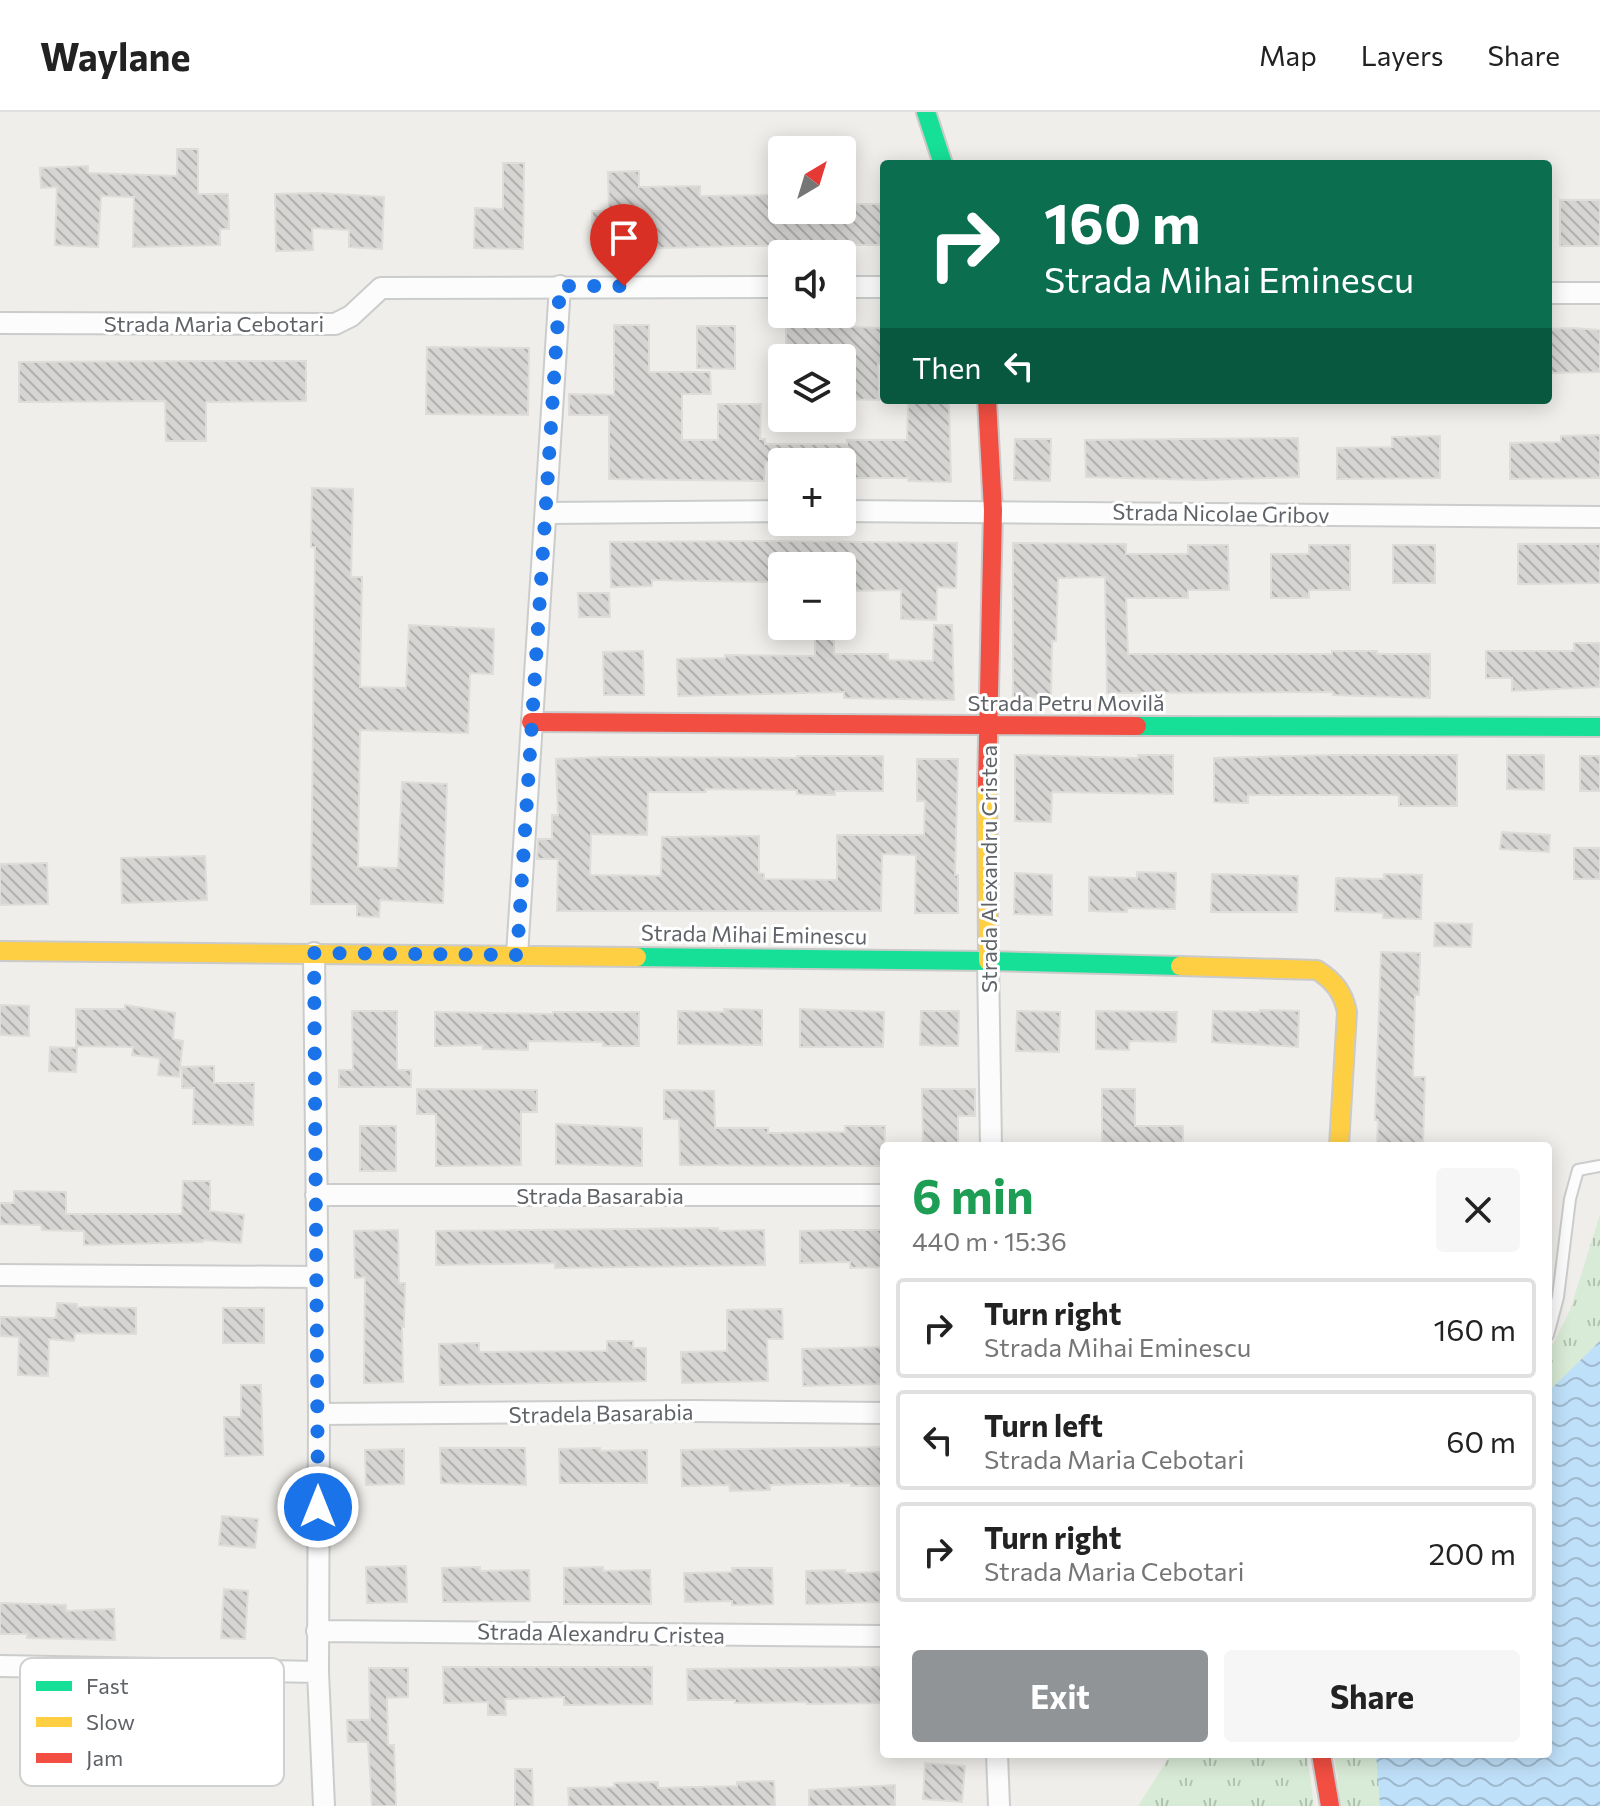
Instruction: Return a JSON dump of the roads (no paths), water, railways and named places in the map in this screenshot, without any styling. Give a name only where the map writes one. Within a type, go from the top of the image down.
[{"type":"street","points":[[926,112],[942,160]]},
{"type":"street","points":[[517,955],[560,286]]},
{"type":"street","name":"Strada Maria Cebotari","points":[[0,323],[335,324],[351,316],[381,288],[768,287]]},
{"type":"street","points":[[856,287],[880,287]]},
{"type":"street","points":[[1552,293],[1600,293]]},
{"type":"street","name":"Strada Alexandru Cristea","points":[[987,404],[993,510],[987,726],[991,1142]]},
{"type":"street","points":[[547,513],[768,511]]},
{"type":"street","name":"Strada Nicolae Gribov","points":[[856,511],[1600,517]]},
{"type":"street","name":"Strada Petru Movilă","points":[[531,722],[1600,727]]},
{"type":"street","name":"Strada Mihai Eminescu","points":[[0,951],[988,961],[1317,970],[1333,979],[1344,994],[1347,1012],[1339,1142]]},
{"type":"street","points":[[314,953],[315,1277],[319,1414],[317,1631],[324,1806]]},
{"type":"street","name":"Strada Basarabia","points":[[316,1195],[880,1195]]},
{"type":"street","points":[[0,1275],[315,1277]]},
{"type":"street","name":"Stradela Basarabia","points":[[319,1414],[880,1413]]},
{"type":"street","name":"Strada Alexandru Cristea","points":[[317,1631],[880,1636]]},
{"type":"street","points":[[0,1666],[20,1666]]},
{"type":"street","points":[[284,1671],[318,1672]]},
{"type":"street","points":[[997,1758],[999,1806]]},
{"type":"street","points":[[1322,1758],[1330,1806]]},
{"type":"lane","points":[[1552,1320],[1558,1297],[1570,1199],[1578,1170],[1600,1166]]},
{"type":"water","points":[[1600,1341],[1600,1806],[1380,1806],[1376,1758],[1552,1758],[1552,1388]]}]
